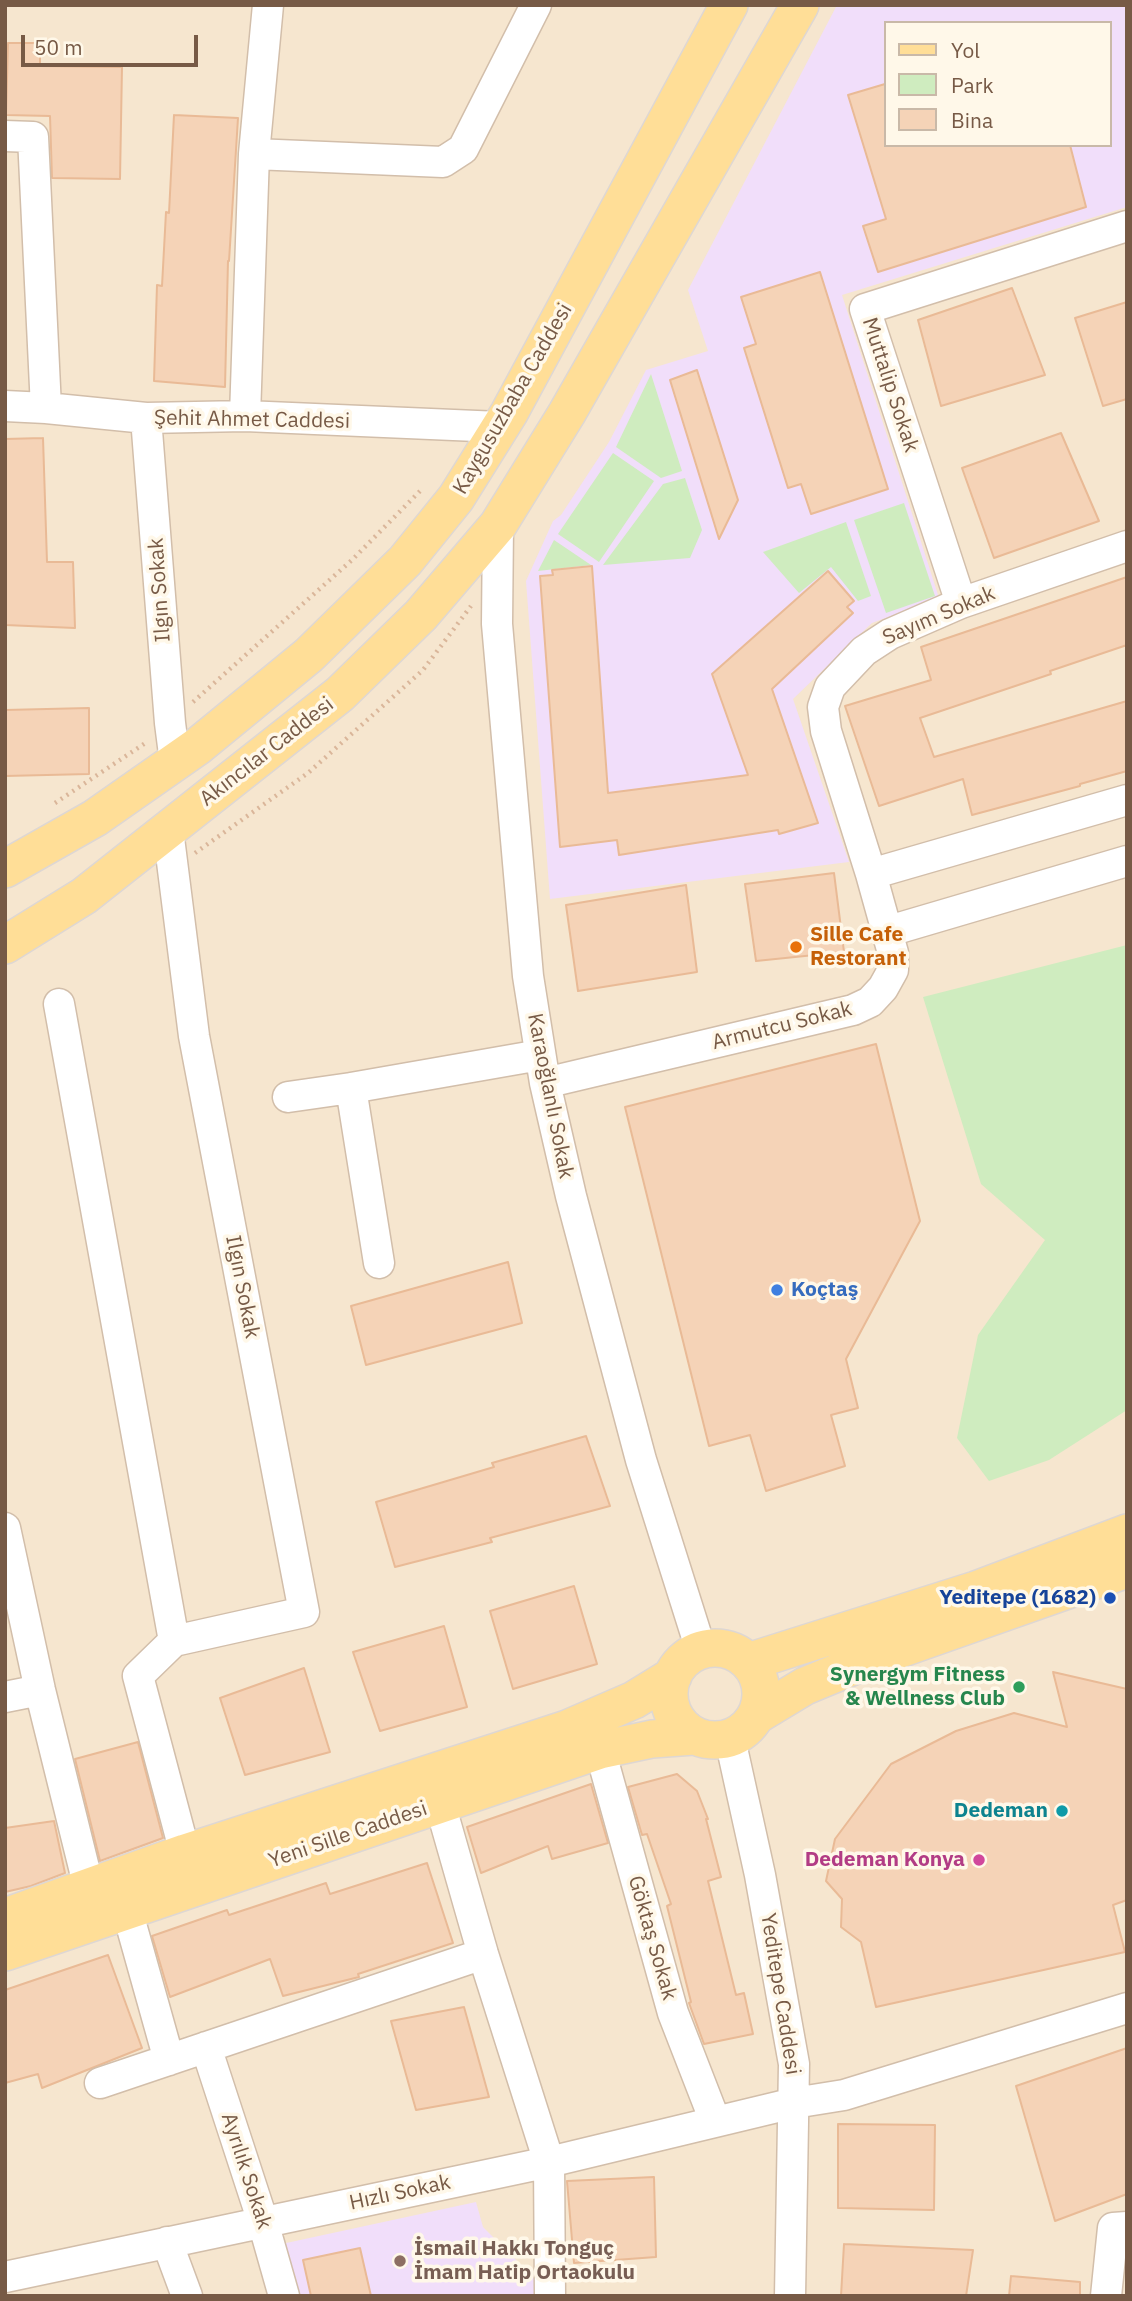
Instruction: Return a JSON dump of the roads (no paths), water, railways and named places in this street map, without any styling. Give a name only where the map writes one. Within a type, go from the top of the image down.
[{"type":"main road","name":"Kaygusuzbaba Caddesi","points":[[5,869],[95,818],[198,746],[309,655],[405,561],[456,498],[533,371],[729,5]]},
{"type":"main road","points":[[498,525],[567,413],[800,5]]},
{"type":"main road","name":"Akıncılar Caddesi","points":[[5,946],[83,896],[341,694],[421,615],[498,525]]},
{"type":"main road","points":[[748,1662],[976,1590],[1127,1533]]},
{"type":"main road","name":"Yeni Sille Caddesi","points":[[5,1952],[600,1750],[652,1739],[727,1730],[805,1686],[863,1662],[1127,1569]]},
{"type":"main road","points":[[714,1648],[738,1654],[748,1662],[757,1673],[761,1701],[727,1730],[683,1728],[672,1710],[669,1689],[680,1665],[701,1650],[714,1648]]},
{"type":"main road","name":"Yeni Sille Caddesi","points":[[5,1917],[185,1853],[566,1729],[634,1700],[673,1676]]},
{"type":"street","points":[[245,416],[254,154],[268,5]]},
{"type":"street","points":[[254,154],[443,162],[463,149],[536,5]]},
{"type":"street","points":[[5,136],[33,137],[47,408]]},
{"type":"street","name":"Muttalip Sokak","points":[[961,603],[865,309],[1127,226]]},
{"type":"street","name":"Şehit Ahmet Caddesi","points":[[5,406],[146,418],[245,416],[500,427]]},
{"type":"street","name":"Ilgın Sokak","points":[[146,418],[175,762]]},
{"type":"street","name":"Karaoğlanlı Sokak","points":[[498,525],[497,624],[528,976],[543,1069],[570,1196],[641,1460],[701,1650]]},
{"type":"street","name":"Sayım Sokak","points":[[871,874],[827,731],[823,707],[830,687],[864,651],[890,634],[961,603],[1127,545]]},
{"type":"street","points":[[871,874],[1127,800]]},
{"type":"street","name":"Ilgın Sokak","points":[[168,830],[194,1036],[304,1612],[174,1641]]},
{"type":"street","points":[[889,931],[1127,861]]},
{"type":"street","name":"Armutcu Sokak","points":[[288,1097],[543,1069],[853,1010],[870,1002],[883,988],[892,970],[893,953],[889,931],[871,874]]},
{"type":"street","points":[[59,1004],[174,1641],[138,1676],[185,1853]]},
{"type":"street","points":[[351,1088],[379,1263]]},
{"type":"street","points":[[5,1528],[40,1690],[89,1888]]},
{"type":"street","points":[[5,1697],[40,1690]]},
{"type":"street","name":"Yeditepe Caddesi","points":[[727,1730],[760,1875],[794,2064],[790,2296]]},
{"type":"street","name":"Göktaş Sokak","points":[[600,1750],[673,2013],[715,2122]]},
{"type":"street","points":[[440,1804],[482,1954],[549,2162],[550,2296]]},
{"type":"street","points":[[127,1910],[169,2060]]},
{"type":"street","points":[[100,2083],[482,1954]]},
{"type":"street","name":"Hızlı Sokak","points":[[5,2277],[40,2283],[167,2242],[549,2162],[794,2103],[844,2095],[1127,2008]]},
{"type":"street","name":"Ayrılık Sokak","points":[[206,2047],[264,2222],[284,2296]]},
{"type":"street","points":[[1106,2296],[1113,2228],[1127,2227]]},
{"type":"street","points":[[167,2242],[187,2296]]},
{"type":"place","name":"Sille Cafe Restorant","points":[[796,947]]},
{"type":"place","name":"Koçtaş","points":[[777,1290]]},
{"type":"place","name":"Yeditepe (1682)","points":[[1110,1598]]},
{"type":"place","name":"Synergym Fitness & Wellness Club","points":[[1019,1687]]},
{"type":"place","name":"Dedeman","points":[[1062,1811]]},
{"type":"place","name":"Dedeman Konya","points":[[979,1860]]},
{"type":"place","name":"İsmail Hakkı Tonguç İmam Hatip Ortaokulu","points":[[400,2261]]}]
